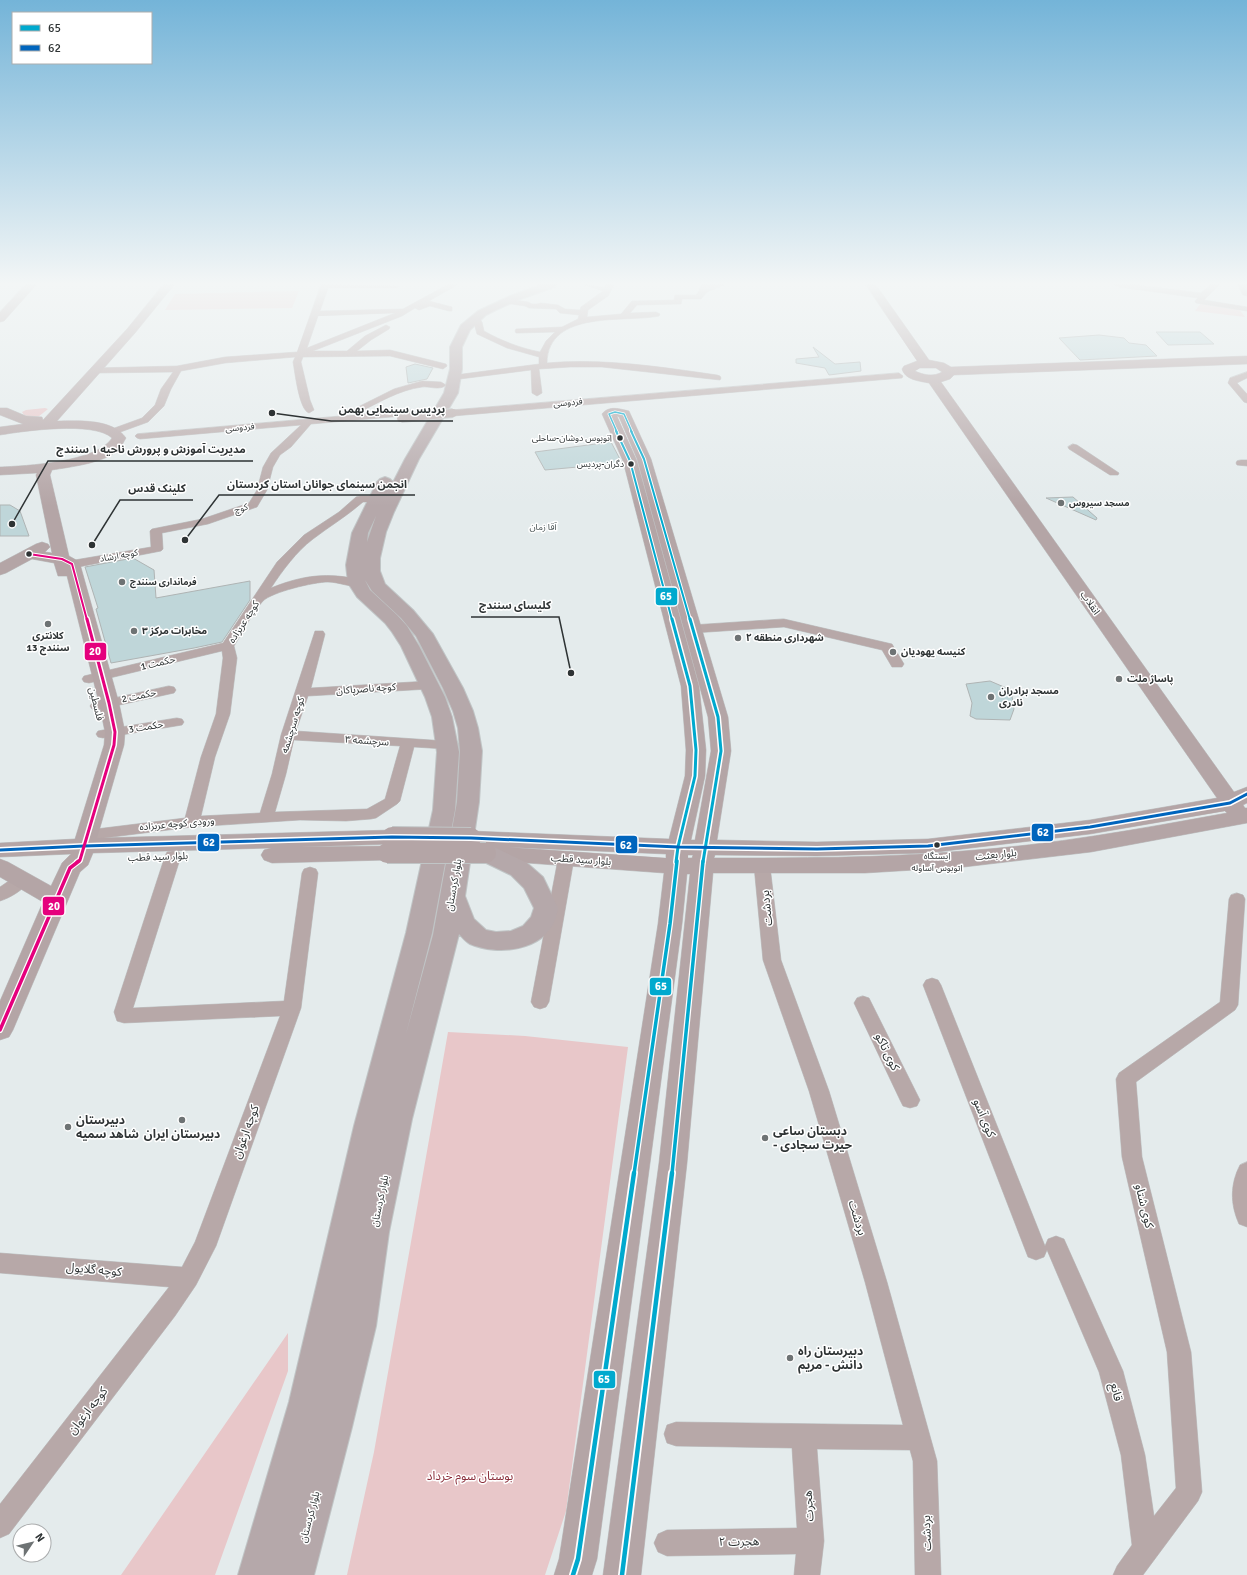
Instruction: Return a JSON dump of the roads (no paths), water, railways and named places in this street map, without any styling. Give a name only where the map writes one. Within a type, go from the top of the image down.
[{"type":"main road","points":[[0,431],[50,421],[106,358]]},
{"type":"main road","name":"بلوار کردستان","points":[[294,1575],[334,1427],[359,1326],[374,1232],[397,1119],[446,935],[452,894],[469,845],[468,802],[471,751],[468,728],[463,711],[453,688],[424,634],[408,614],[378,587],[371,571],[371,558],[378,532],[386,512],[412,459],[451,393],[447,376],[447,358]]},
{"type":"main road","name":"بلوار کردستان","points":[[357,583],[355,565],[360,533],[375,500],[447,376],[452,358]]},
{"type":"main road","points":[[921,358],[925,364]]},
{"type":"main road","points":[[940,376],[938,365],[914,365],[908,369],[908,371],[916,376],[940,376],[1247,360]]},
{"type":"main road","name":"انقلاب","points":[[940,376],[1242,810]]},
{"type":"main road","points":[[0,477],[45,471],[94,456],[114,448],[118,443],[119,438],[112,432],[104,429],[50,421],[29,421],[1,409]]},
{"type":"main road","points":[[1,409],[14,428]]},
{"type":"main road","points":[[572,1575],[579,1551],[670,924],[690,857],[709,817],[721,751],[718,717],[693,629],[637,460],[617,414]]},
{"type":"main road","points":[[622,1575],[673,1164],[683,1060],[690,857],[696,750],[690,686],[675,631],[637,460]]},
{"type":"main road","points":[[0,471],[45,471]]},
{"type":"main road","name":"فلسطین","points":[[0,1030],[77,852],[104,746],[109,733],[103,704],[66,563],[57,538],[45,471]]},
{"type":"main road","points":[[0,570],[57,538]]},
{"type":"main road","points":[[29,554],[66,563]]},
{"type":"main road","points":[[258,1575],[296,1444],[369,1126],[419,933],[444,810],[447,780],[448,752],[442,717],[436,697],[400,630],[391,619],[363,593],[357,583]]},
{"type":"main road","points":[[675,631],[693,629]]},
{"type":"main road","name":"بلوار بعثت","points":[[690,857],[817,849],[928,846],[1242,810]]},
{"type":"main road","name":"بلوار بعثت","points":[[690,857],[762,866],[864,865],[964,859],[1091,845],[1242,810]]},
{"type":"main road","points":[[390,845],[469,845],[519,869],[534,883],[546,908],[543,920],[532,932],[515,940],[496,941],[478,937],[464,924],[452,894]]},
{"type":"main road","name":"بلوار سید قطب","points":[[0,866],[77,852],[390,845]]},
{"type":"main road","name":"بلوار سید قطب","points":[[0,850],[173,856],[390,845]]},
{"type":"main road","points":[[436,845],[469,845]]},
{"type":"main road","name":"بلوار سید قطب","points":[[469,845],[690,857]]},
{"type":"main road","name":"بلوار سید قطب","points":[[469,845],[566,859],[690,857]]},
{"type":"main road","points":[[0,866],[56,899]]},
{"type":"main road","points":[[651,1057],[683,1060]]},
{"type":"street","points":[[96,370],[178,370],[225,360],[280,358]]},
{"type":"street","points":[[298,358],[305,400],[309,410]]},
{"type":"street","points":[[404,358],[447,376]]},
{"type":"street","points":[[537,393],[541,358]]},
{"type":"street","points":[[355,411],[397,391],[447,376],[585,364],[626,365],[717,378]]},
{"type":"street","points":[[112,432],[145,420],[159,406],[166,389],[178,370]]},
{"type":"street","name":"فردوسی","points":[[455,411],[401,418],[140,439],[411,413],[455,411],[897,374]]},
{"type":"street","points":[[1247,376],[1233,380],[1232,383],[1247,400]]},
{"type":"street","name":"کوچ","points":[[156,531],[204,522],[253,505],[262,490],[268,467],[276,453],[287,445],[307,425]]},
{"type":"street","points":[[1073,447],[1114,473]]},
{"type":"street","name":"کوچه عربزاده","points":[[192,822],[208,756],[223,714],[230,658],[228,646],[281,564],[308,537],[343,514],[360,499],[375,500]]},
{"type":"street","name":"کوچه ارشاد","points":[[66,563],[157,550],[156,531]]},
{"type":"street","points":[[260,598],[279,588],[313,580],[337,579],[357,583]]},
{"type":"street","points":[[693,629],[784,623],[887,647],[897,664]]},
{"type":"street","name":"کوچه سرچشمه","points":[[266,817],[279,774],[288,735],[303,692],[319,634]]},
{"type":"street","name":"حکمت 1","points":[[95,677],[228,646]]},
{"type":"street","name":"کوچه ناصرپاکان","points":[[303,692],[429,685]]},
{"type":"street","name":"حکمت 2","points":[[103,704],[170,690]]},
{"type":"street","name":"حکمت 3","points":[[109,733],[177,722]]},
{"type":"street","name":"سرچشمه ۳","points":[[288,735],[408,744],[446,745]]},
{"type":"street","name":"ورودی کوچه عربزاده","points":[[77,852],[192,822],[266,817],[346,816],[371,814],[392,801],[408,744]]},
{"type":"street","points":[[173,856],[123,1012],[124,1016],[292,1008]]},
{"type":"street","points":[[540,1002],[566,859]]},
{"type":"street","name":"بردشت","points":[[762,866],[772,960],[819,1091],[876,1282],[925,1461],[928,1575]]},
{"type":"street","name":"کوچه ارغوان","points":[[0,1525],[167,1308],[188,1278],[205,1246],[292,1008],[310,873]]},
{"type":"street","points":[[0,895],[22,880]]},
{"type":"street","name":"کوی شتاو","points":[[1146,1548],[1189,1492],[1179,1352],[1132,1157],[1126,1079],[1229,1005],[1238,899]]},
{"type":"street","name":"کوی آسو","points":[[932,985],[1046,1248]]},
{"type":"street","name":"کوی تاکو","points":[[863,1003],[910,1100]]},
{"type":"street","points":[[1247,1171],[1242,1196],[1247,1217]]},
{"type":"street","name":"قانع","points":[[1046,1248],[1111,1371],[1132,1455],[1146,1548]]},
{"type":"street","name":"کوچه گلایول","points":[[0,1263],[188,1278]]},
{"type":"street","points":[[676,1434],[918,1438]]},
{"type":"street","name":"هجرت","points":[[804,1436],[811,1541],[807,1575]]},
{"type":"street","name":"هجرت ۲","points":[[667,1543],[811,1541]]},
{"type":"street","points":[[1126,1575],[1146,1548]]},
{"type":"place","name":"پردیس سینمایی بهمن","points":[[272,413]]},
{"type":"place","name":"اتوبوس دوشان-ساحلی","points":[[620,438]]},
{"type":"place","name":"دگران-پردیس","points":[[631,464]]},
{"type":"place","name":"مسجد سیروس","points":[[1061,503]]},
{"type":"place","name":"مدیریت آموزش و پرورش ناحیه ۱ سنندج","points":[[12,524]]},
{"type":"place","name":"انجمن سینمای جوانان استان کردستان","points":[[185,540]]},
{"type":"place","name":"کلینک قدس","points":[[92,545]]},
{"type":"place","name":"فرمانداری سنندج","points":[[122,582]]},
{"type":"place","name":"کلانتری 13 سنندج","points":[[48,624]]},
{"type":"place","name":"مخابرات مرکز ۳","points":[[134,631]]},
{"type":"place","name":"شهرداری منطقه ۲","points":[[738,638]]},
{"type":"place","name":"کنیسه یهودیان","points":[[893,652]]},
{"type":"place","name":"کلیسای سنندج","points":[[571,673]]},
{"type":"place","name":"پاساژ ملت","points":[[1119,679]]},
{"type":"place","name":"مسجد برادران نادری","points":[[991,697]]},
{"type":"place","name":"ایستگاه اتوبوس آساوله","points":[[937,845]]},
{"type":"place","name":"دبیرستان ایران","points":[[182,1120]]},
{"type":"place","name":"دبیرستان شاهد سمیه","points":[[68,1127]]},
{"type":"place","name":"دبستان ساعی - حیرت سجادی","points":[[765,1138]]},
{"type":"place","name":"دبیرستان راه دانش - مریم","points":[[790,1358]]},
{"type":"district","name":"آقا زمان","points":[[543,527]]},
{"type":"park label","name":"بوستان سوم خرداد","points":[[470,1476]]}]
